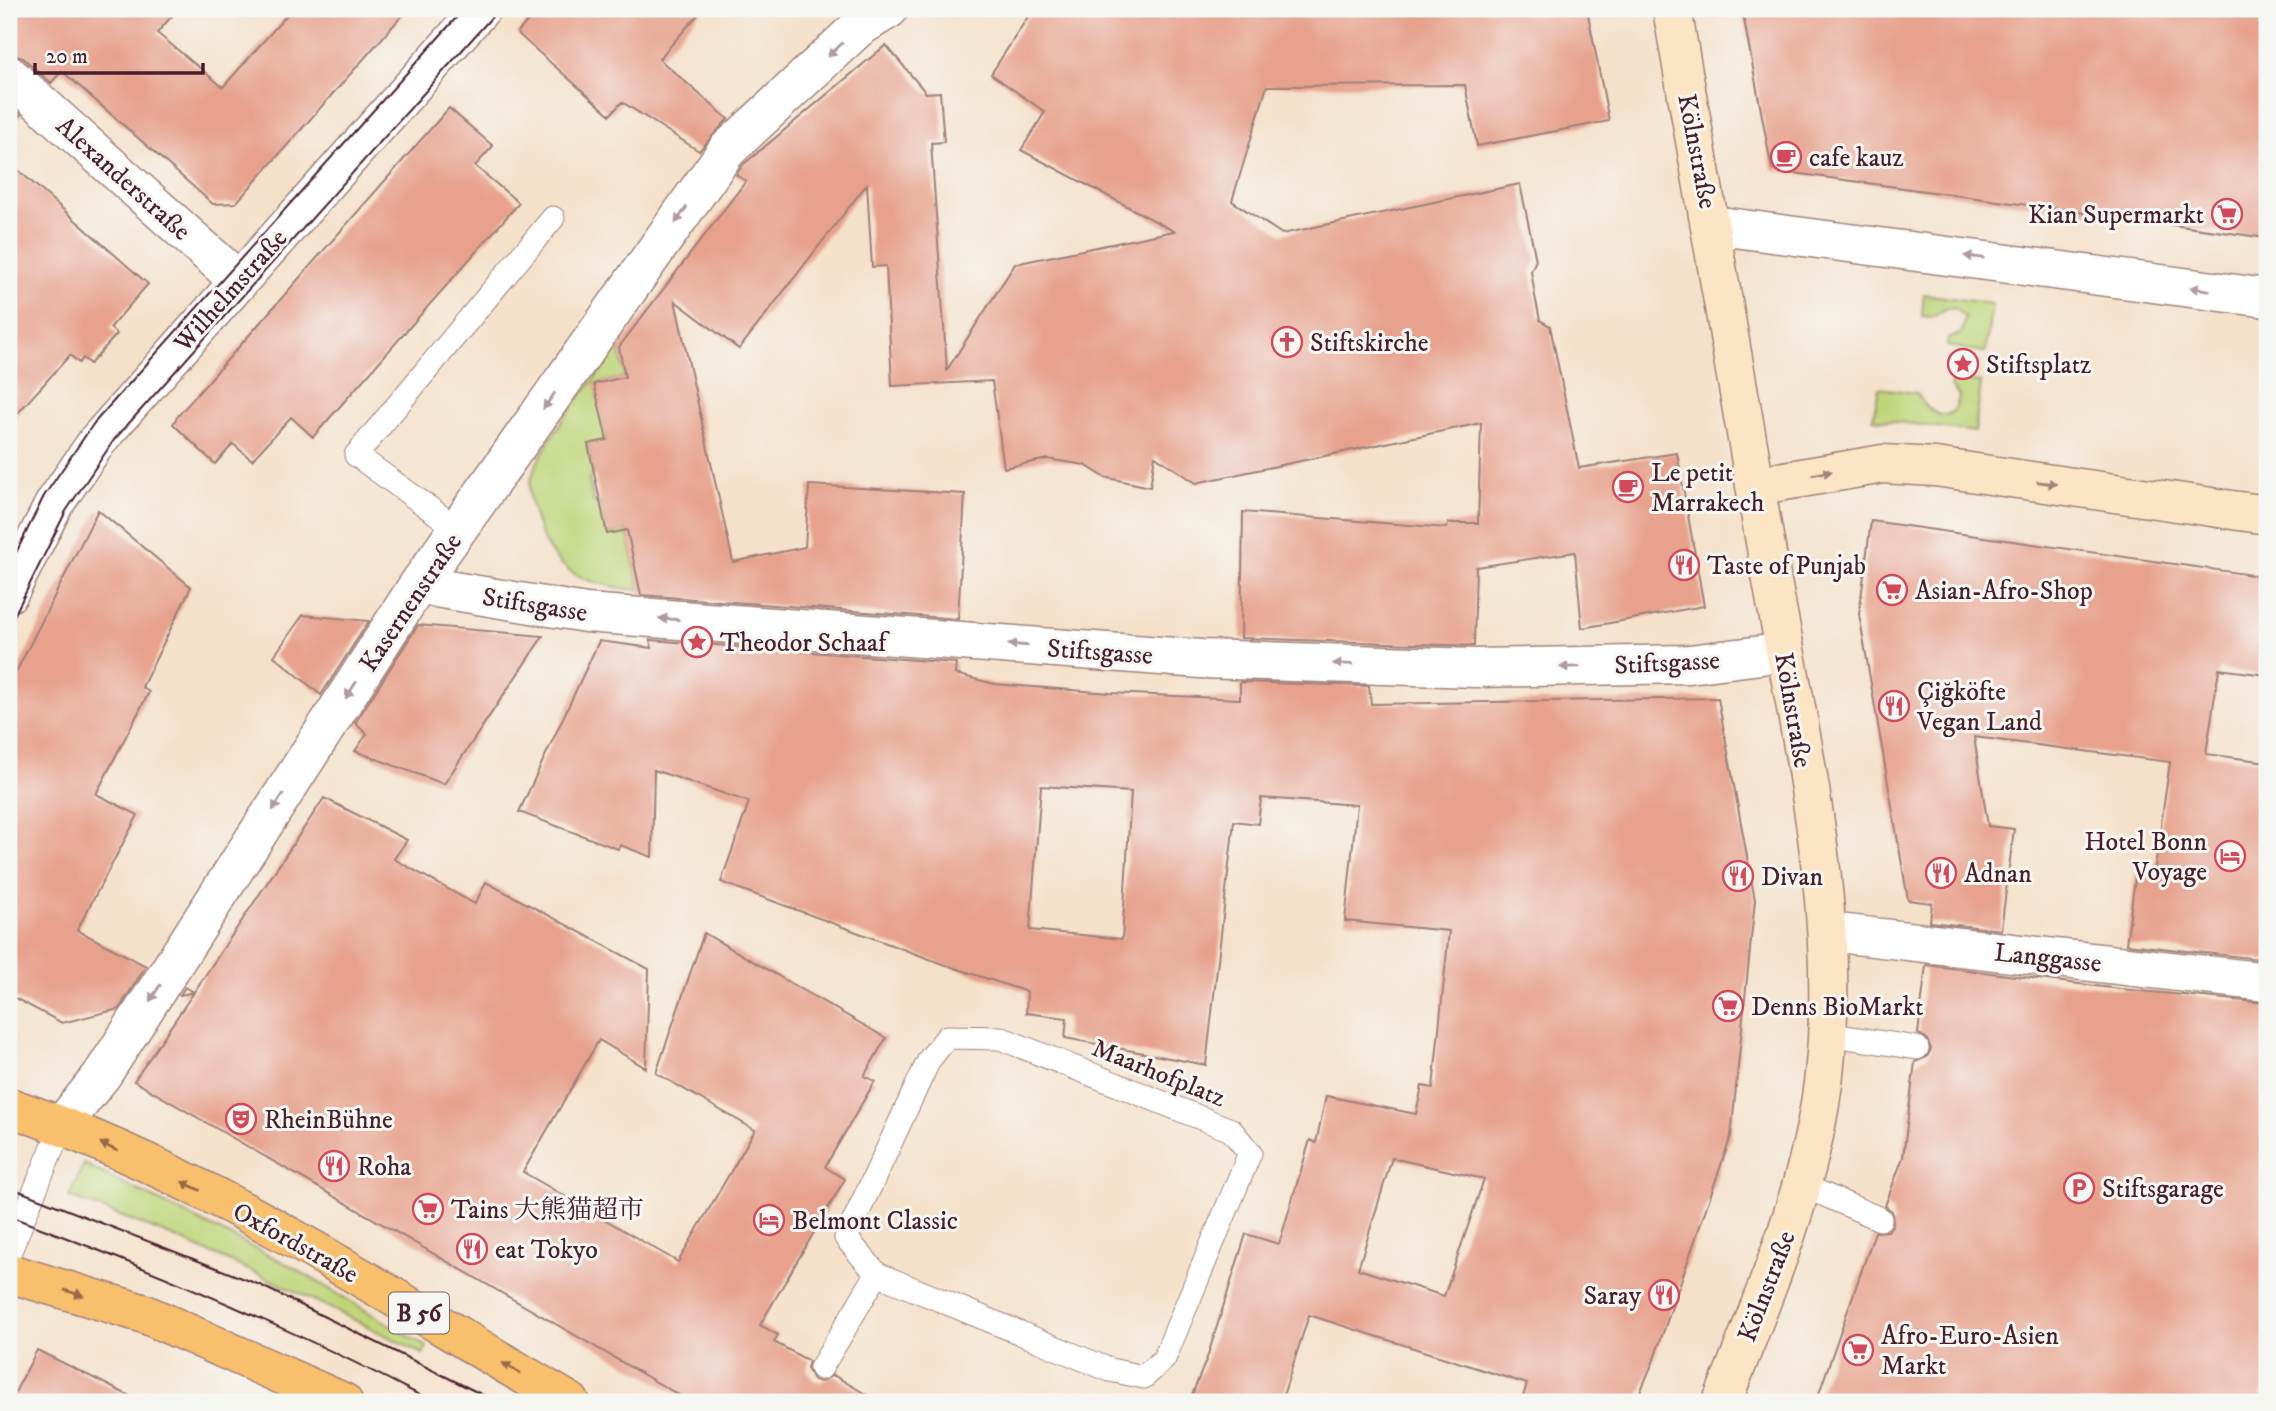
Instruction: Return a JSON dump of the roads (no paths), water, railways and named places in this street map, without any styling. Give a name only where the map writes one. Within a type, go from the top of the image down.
[{"type":"main road","name":"Oxfordstraße","points":[[9,1107],[62,1125],[269,1223],[570,1402]]},
{"type":"main road","points":[[9,1273],[145,1314],[343,1402]]},
{"type":"street","name":"Wilhelmstraße","points":[[9,593],[54,504],[98,440],[481,9]]},
{"type":"street","name":"Kasernenstraße","points":[[62,1125],[102,1075],[418,585],[727,150],[858,28],[889,9]]},
{"type":"street","name":"Kölnstraße","points":[[1672,9],[1785,652],[1829,932],[1827,1034],[1821,1101],[1804,1186],[1722,1402]]},
{"type":"street","name":"Alexanderstraße","points":[[9,75],[239,281]]},
{"type":"street","points":[[1712,225],[2267,298]]},
{"type":"street","points":[[1755,486],[1883,464],[1935,467],[2267,515]]},
{"type":"street","name":"Stiftsgasse","points":[[418,585],[586,613],[1201,659],[1475,668],[1689,664],[1785,652]]},
{"type":"street","name":"Langgasse","points":[[1829,932],[2267,982]]},
{"type":"lane","points":[[458,529],[356,455],[553,218]]},
{"type":"lane","points":[[1827,1034],[1917,1048]]},
{"type":"lane","name":"Maarhofplatz","points":[[947,1037],[1000,1038],[1231,1130],[1250,1153],[1164,1359],[1144,1377],[1110,1370],[877,1274],[846,1238],[929,1060],[947,1037]]},
{"type":"lane","name":"Kasernenstraße","points":[[9,1253],[62,1125]]},
{"type":"lane","points":[[1804,1186],[1880,1219]]},
{"type":"lane","points":[[821,1368],[877,1274]]},
{"type":"tram line","points":[[9,567],[44,496],[94,423],[464,9]]},
{"type":"tram line","points":[[9,626],[66,511],[114,440],[499,9]]},
{"type":"tram line","points":[[9,1187],[260,1285],[497,1402]]},
{"type":"tram line","points":[[9,1216],[224,1302],[433,1402]]},
{"type":"place","name":"cafe kauz","points":[[1786,157]]},
{"type":"place","name":"Kian Supermarkt","points":[[2227,214]]},
{"type":"place","name":"Stiftskirche","points":[[1287,342]]},
{"type":"place","name":"Stiftsplatz","points":[[1963,364]]},
{"type":"place","name":"Le petit Marrakech","points":[[1628,487]]},
{"type":"place","name":"Taste of Punjab","points":[[1684,565]]},
{"type":"place","name":"Asian-Afro-Shop","points":[[1892,590]]},
{"type":"place","name":"Theodor Schaaf","points":[[697,642]]},
{"type":"place","name":"Çiğköfte Vegan Land","points":[[1894,706]]},
{"type":"place","name":"Hotel Bonn Voyage","points":[[2230,856]]},
{"type":"place","name":"Adnan","points":[[1941,873]]},
{"type":"place","name":"Divan","points":[[1738,876]]},
{"type":"place","name":"Denns BioMarkt","points":[[1728,1006]]},
{"type":"place","name":"RheinBühne","points":[[241,1119]]},
{"type":"place","name":"Roha","points":[[334,1166]]},
{"type":"place","name":"Stiftsgarage","points":[[2079,1188]]},
{"type":"place","name":"Tains 大熊猫超市","points":[[428,1209]]},
{"type":"place","name":"Belmont Classic","points":[[769,1220]]},
{"type":"place","name":"eat Tokyo","points":[[472,1249]]},
{"type":"place","name":"Saray","points":[[1664,1295]]},
{"type":"place","name":"Afro-Euro-Asien Markt","points":[[1858,1350]]}]
